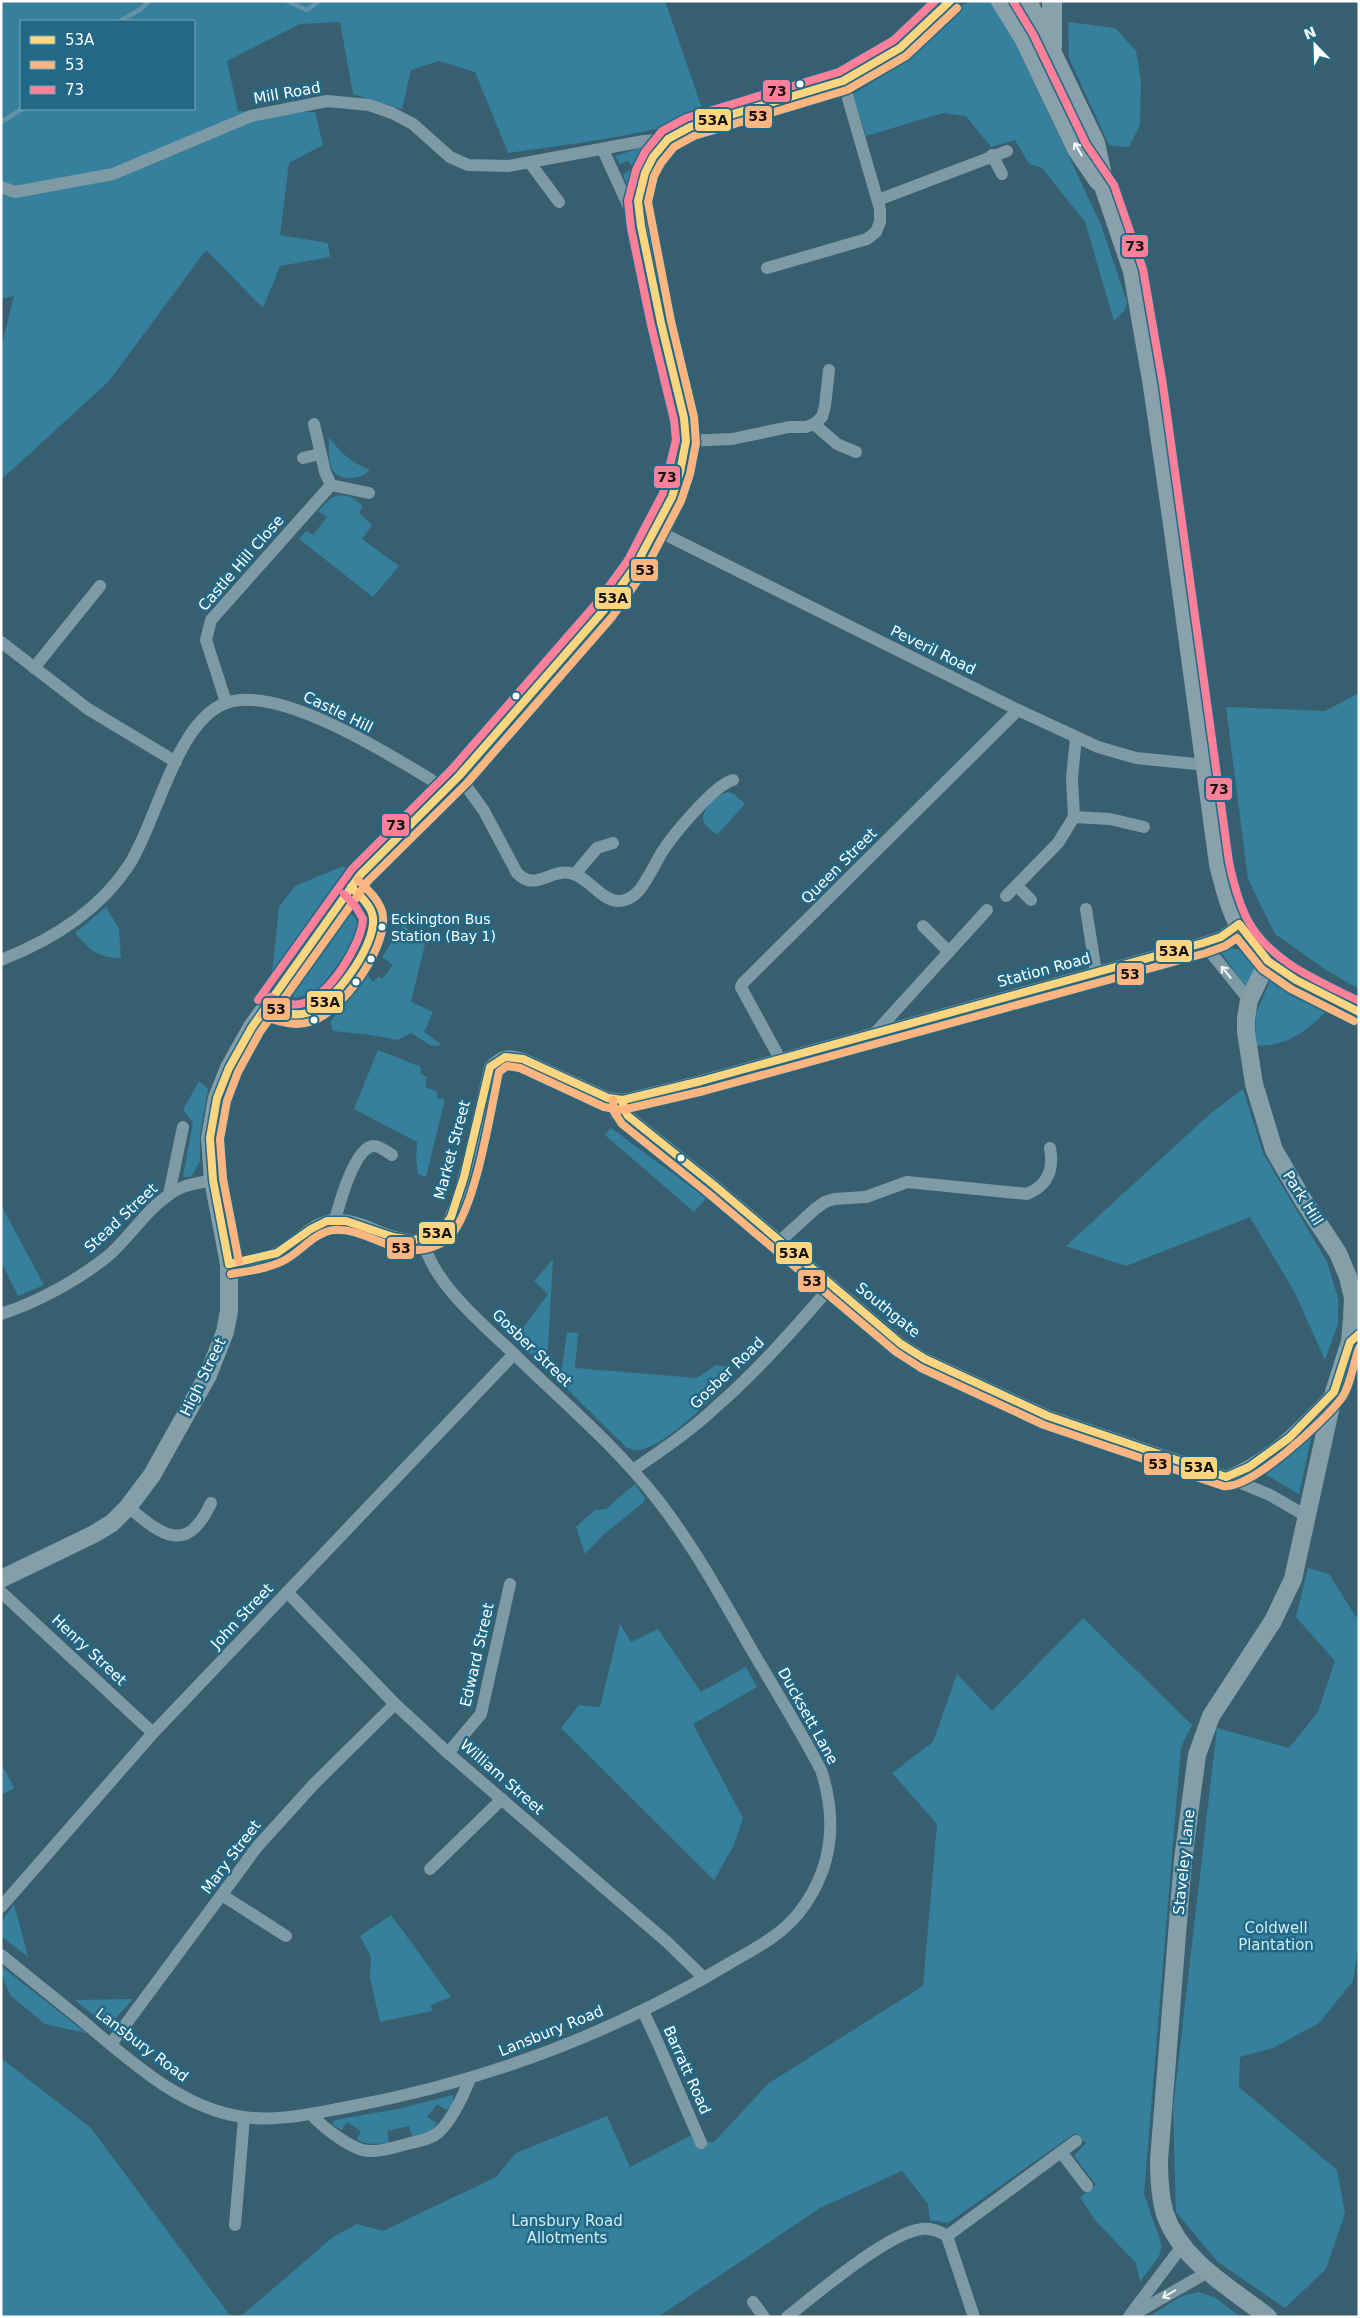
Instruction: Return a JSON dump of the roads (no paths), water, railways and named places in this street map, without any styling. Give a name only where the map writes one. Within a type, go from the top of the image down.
[{"type":"main road","points":[[668,139],[690,127],[843,81],[900,48],[950,1]]},
{"type":"main road","points":[[1001,1],[1024,38],[1077,149],[1105,189]]},
{"type":"main road","points":[[1012,1],[1024,38]]},
{"type":"main road","points":[[1027,1],[1095,144],[1105,189],[1133,271],[1143,324],[1219,864],[1232,910],[1239,924],[1268,961],[1296,980],[1359,1012]]},
{"type":"main road","points":[[1052,1],[1052,52]]},
{"type":"main road","name":"High Street","points":[[1,1579],[94,1534],[112,1523],[128,1507],[152,1475],[208,1375],[218,1352],[229,1310],[229,1264],[213,1180],[210,1138],[216,1098],[229,1068],[252,1027],[360,875],[459,776],[604,610],[636,565],[656,530],[678,481],[686,441],[684,418],[661,323],[638,201],[645,173],[668,139]]},
{"type":"main road","name":"Park Hill","points":[[1268,961],[1249,1000],[1246,1032],[1254,1084],[1263,1120],[1274,1150],[1303,1200],[1338,1253],[1348,1277],[1353,1298],[1354,1338],[1334,1392]]},
{"type":"main road","name":"Staveley Lane","points":[[1268,2317],[1208,2272],[1183,2245],[1166,2215],[1160,2189],[1159,2160],[1183,1860],[1197,1755],[1211,1716],[1284,1601],[1293,1579],[1334,1392]]},
{"type":"street","points":[[767,268],[867,239],[876,232],[880,222],[878,200],[843,81]]},
{"type":"street","name":"Mill Road","points":[[1,187],[15,192],[114,174],[251,116],[327,101],[369,105],[392,112],[413,124],[450,157],[468,165],[508,166],[644,141],[668,139]]},
{"type":"street","points":[[603,150],[629,207],[640,217]]},
{"type":"street","points":[[878,200],[992,155],[1007,151]]},
{"type":"street","points":[[992,155],[1002,174]]},
{"type":"street","points":[[530,163],[559,202]]},
{"type":"street","points":[[686,441],[732,439],[789,427],[806,427],[814,424],[822,417],[829,370]]},
{"type":"street","points":[[314,424],[320,454],[331,485],[369,493]]},
{"type":"street","points":[[814,424],[837,444],[856,452]]},
{"type":"street","points":[[304,458],[320,454]]},
{"type":"street","name":"Castle Hill Close","points":[[226,702],[206,640],[211,620],[331,485]]},
{"type":"street","name":"Peveril Road","points":[[656,530],[1076,738],[1120,755],[1206,765]]},
{"type":"street","points":[[34,668],[100,586]]},
{"type":"street","points":[[1,642],[88,708],[176,762]]},
{"type":"street","name":"Castle Hill","points":[[226,702],[262,701],[299,710],[355,737],[446,789]]},
{"type":"street","points":[[1,960],[39,944],[61,931],[104,898],[137,851],[176,762],[195,726],[214,708],[226,702]]},
{"type":"street","name":"Queen Street","points":[[780,1059],[743,991],[743,983],[1018,710]]},
{"type":"street","points":[[1006,896],[1058,843],[1074,817],[1072,778],[1076,738]]},
{"type":"street","points":[[459,776],[484,811],[522,879],[530,882],[561,872],[575,874],[613,900],[620,901],[631,898],[640,889],[675,835],[720,786],[733,780]]},
{"type":"street","points":[[1074,817],[1110,819],[1144,826]]},
{"type":"street","points":[[575,874],[597,848],[613,843]]},
{"type":"street","points":[[1017,886],[1031,900]]},
{"type":"street","points":[[1086,909],[1096,972]]},
{"type":"street","points":[[875,1033],[987,910]]},
{"type":"street","name":"Station Road","points":[[623,1100],[1203,943],[1221,937],[1239,924]]},
{"type":"street","points":[[922,926],[948,951]]},
{"type":"street","points":[[1203,943],[1249,1000]]},
{"type":"street","name":"Market Street","points":[[423,1239],[437,1234],[446,1227],[466,1164],[490,1067],[499,1058],[510,1055],[523,1058],[608,1098],[623,1100]]},
{"type":"street","name":"Southgate","points":[[623,1100],[623,1108],[628,1116],[715,1186],[901,1344],[946,1370],[1048,1416],[1226,1477],[1270,1495],[1308,1517]]},
{"type":"street","points":[[169,1194],[183,1127]]},
{"type":"street","points":[[335,1220],[344,1188],[353,1168],[367,1148],[378,1147],[392,1155]]},
{"type":"street","points":[[779,1242],[824,1202],[834,1199],[866,1197],[906,1182],[1027,1194],[1038,1189],[1049,1175],[1052,1164],[1050,1148]]},
{"type":"street","name":"Stead Street","points":[[1,1314],[26,1304],[94,1266],[110,1254],[169,1194],[185,1187],[213,1180]]},
{"type":"street","points":[[229,1264],[276,1253],[290,1246],[312,1228],[335,1220],[347,1221],[399,1238],[423,1239]]},
{"type":"street","name":"Gosber Street","points":[[423,1239],[425,1250],[431,1262],[448,1287],[633,1470]]},
{"type":"street","name":"Gosber Road","points":[[633,1470],[719,1405],[775,1349],[832,1286]]},
{"type":"street","name":"John Street","points":[[1,1907],[153,1733],[514,1354]]},
{"type":"street","points":[[1226,1477],[1249,1467],[1289,1438],[1334,1392]]},
{"type":"street","name":"Ducksett Lane","points":[[633,1470],[681,1533],[715,1586],[813,1754],[821,1770],[830,1800],[830,1834],[823,1870],[807,1902],[784,1929],[704,1978],[643,2011]]},
{"type":"street","points":[[128,1507],[152,1527],[180,1536],[195,1530],[203,1520],[211,1503]]},
{"type":"street","name":"Edward Street","points":[[448,1753],[481,1714],[510,1584]]},
{"type":"street","name":"Henry Street","points":[[1,1592],[153,1733]]},
{"type":"street","name":"William Street","points":[[287,1592],[394,1704],[667,1942],[704,1978]]},
{"type":"street","name":"Mary Street","points":[[111,2044],[256,1847],[278,1822],[394,1704]]},
{"type":"street","points":[[430,1869],[502,1799]]},
{"type":"street","points":[[222,1894],[286,1936]]},
{"type":"street","name":"Lansbury Road","points":[[1,1955],[168,2088],[189,2100],[219,2112],[244,2118],[267,2119],[311,2114],[364,2104],[470,2078],[557,2048],[643,2011]]},
{"type":"street","name":"Barratt Road","points":[[643,2011],[701,2143]]},
{"type":"street","points":[[311,2114],[320,2125],[359,2149],[368,2152],[432,2138],[440,2130],[464,2094],[470,2078]]},
{"type":"street","points":[[235,2225],[244,2118]]},
{"type":"street","points":[[947,2236],[1076,2141]]},
{"type":"street","points":[[1061,2152],[1087,2186]]},
{"type":"street","points":[[786,2317],[889,2241],[921,2229],[934,2230],[947,2236],[974,2317]]},
{"type":"street","points":[[1129,2317],[1183,2245]]},
{"type":"street","points":[[1129,2317],[1208,2272]]},
{"type":"street","points":[[753,2302],[764,2317]]},
{"type":"waterway","points":[[122,20],[141,9],[149,1]]},
{"type":"waterway","points":[[287,1],[307,10],[319,1]]},
{"type":"waterway","points":[[1,122],[20,110]]},
{"type":"place","name":"Eckington Bus Station (Bay 1)","points":[[382,927]]},
{"type":"park label","name":"Coldwell Plantation","points":[[1276,1936]]},
{"type":"park label","name":"Lansbury Road Allotments","points":[[567,2230]]}]
